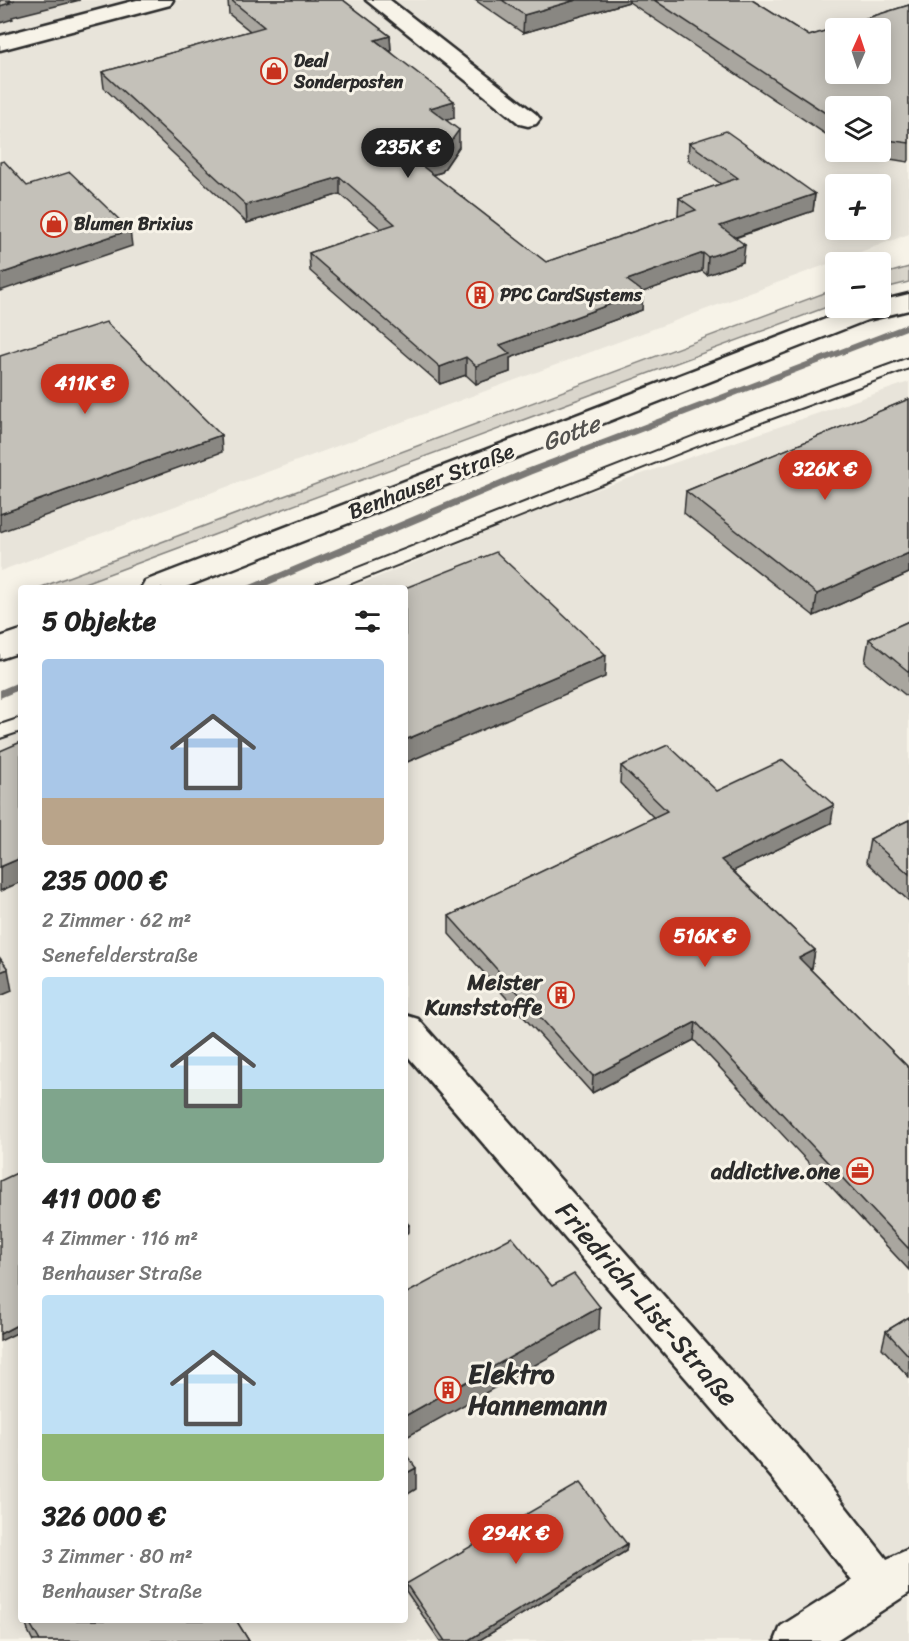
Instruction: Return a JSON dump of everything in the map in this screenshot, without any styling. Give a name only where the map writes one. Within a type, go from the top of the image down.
[{"type":"street","points":[[0,43],[162,0]]},
{"type":"street","points":[[377,0],[528,119]]},
{"type":"street","name":"Benhauser Straße","points":[[164,585],[847,320],[909,302]]},
{"type":"street","points":[[0,649],[18,641]]},
{"type":"street","name":"Friedrich-List-Straße","points":[[408,1032],[789,1467],[895,1577],[797,1641]]},
{"type":"lane","points":[[331,585],[706,437],[909,363]]},
{"type":"lane","points":[[0,732],[18,725]]},
{"type":"shaded area","points":[[0,0],[909,0],[909,234],[860,252],[825,252],[825,265],[0,571]]},
{"type":"shaded area","points":[[909,267],[909,282],[891,286],[891,272]]},
{"type":"shaded area","points":[[825,293],[825,308],[79,585],[47,585]]},
{"type":"shaded area","points":[[909,382],[909,1641],[0,1641],[0,733],[18,726],[18,1623],[408,1623],[408,585],[358,585],[557,503]]},
{"type":"building","points":[[0,0],[15,0],[0,6]]},
{"type":"building","points":[[231,0],[343,0],[390,36],[375,40],[454,101],[430,108],[459,130],[441,155],[417,162],[546,262],[696,210],[679,198],[738,178],[689,143],[726,131],[815,194],[720,226],[745,245],[708,257],[703,253],[627,280],[643,292],[500,345],[510,354],[476,366],[466,357],[440,367],[309,253],[395,224],[340,177],[246,205],[102,72],[264,27]]},
{"type":"building","points":[[502,0],[576,0],[524,15]]},
{"type":"building","points":[[654,0],[752,0],[809,36],[825,31],[825,84],[891,84],[891,18],[867,18],[909,5],[909,143],[891,141],[891,96],[825,96],[825,113]]},
{"type":"building","name":"Blumen Brixius","points":[[4,161],[27,186],[70,172],[130,230],[0,274],[0,162]]},
{"type":"building","points":[[106,322],[221,435],[0,514],[0,356]]},
{"type":"building","points":[[909,399],[909,553],[817,594],[686,491]]},
{"type":"building","points":[[496,552],[606,655],[408,739],[408,587]]},
{"type":"building","points":[[909,621],[909,672],[869,639]]},
{"type":"building","points":[[18,743],[18,859],[0,867],[0,751]]},
{"type":"building","points":[[668,745],[717,791],[783,760],[834,805],[721,860],[815,950],[799,958],[909,1068],[909,1249],[696,1022],[593,1076],[449,916],[667,811],[621,766]]},
{"type":"building","points":[[909,820],[909,874],[870,839]]},
{"type":"building","points":[[0,958],[8,969],[0,972]]},
{"type":"building","points":[[18,1172],[18,1325],[0,1334],[0,1181]]},
{"type":"building","name":"Elektro Hannemann","points":[[512,1237],[552,1286],[574,1274],[600,1307],[408,1414],[408,1292]]},
{"type":"building","points":[[909,1317],[909,1356],[886,1331]]},
{"type":"building","points":[[408,1457],[416,1468],[408,1472]]},
{"type":"building","points":[[580,1483],[627,1544],[467,1641],[445,1641],[408,1587],[408,1583]]},
{"type":"building","points":[[30,1623],[238,1623],[249,1641],[40,1641]]},
{"type":"waterway","name":"Gotte","points":[[259,585],[528,472],[909,326]]},
{"type":"waterway","name":"Gotte","points":[[0,694],[18,686]]},
{"type":"place","name":"Deal Sonderposten","points":[[274,71]]},
{"type":"place","name":"Blumen Brixius","points":[[54,224]]},
{"type":"place","name":"PPC CardSystems","points":[[480,295]]},
{"type":"place","name":"Meister Kunststoffe","points":[[561,995]]},
{"type":"place","name":"addictive.one","points":[[860,1171]]},
{"type":"place","name":"Elektro Hannemann","points":[[448,1390]]}]
